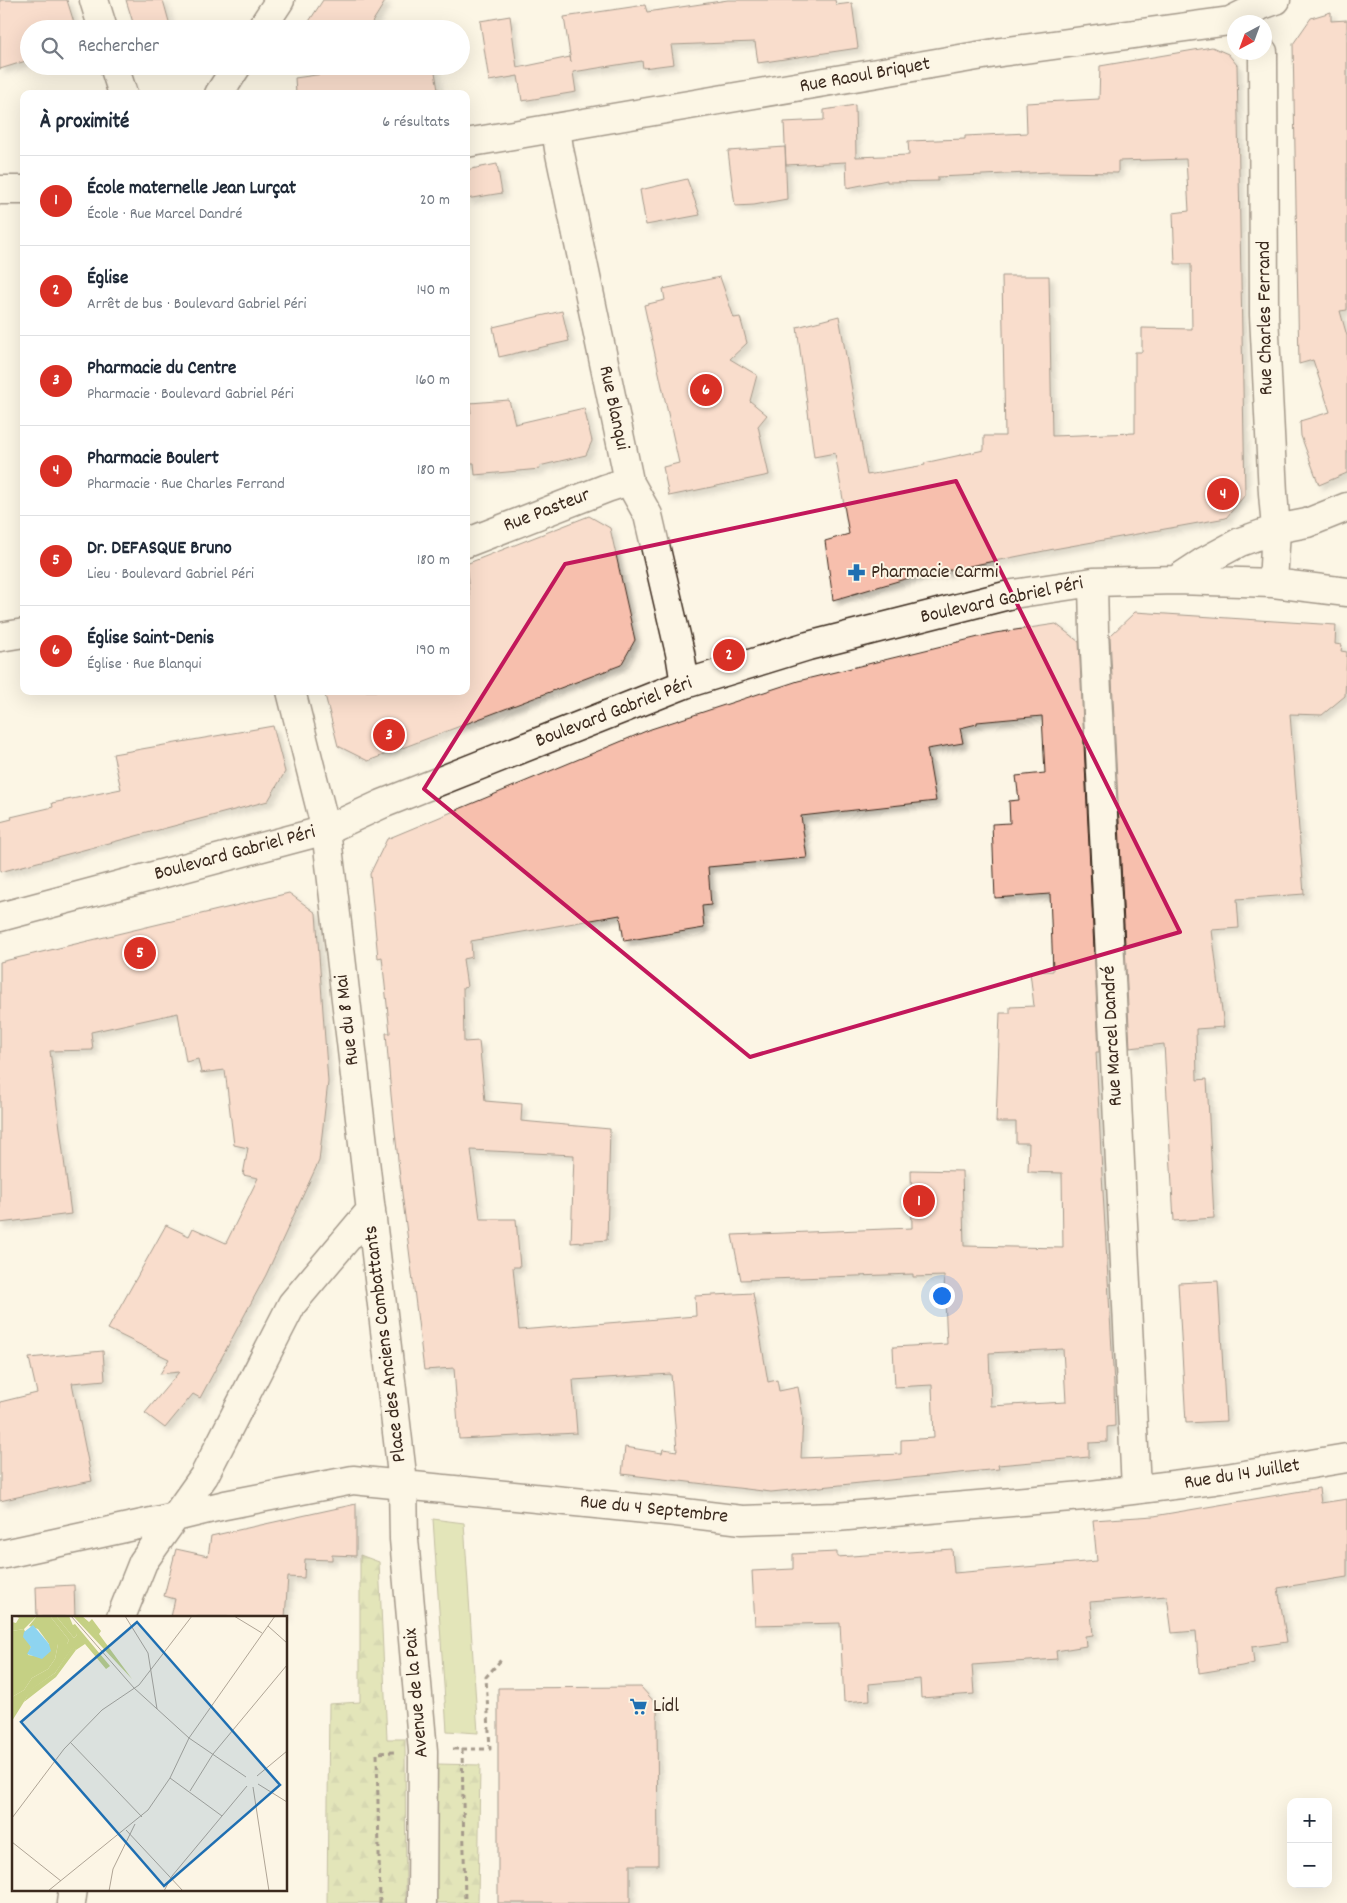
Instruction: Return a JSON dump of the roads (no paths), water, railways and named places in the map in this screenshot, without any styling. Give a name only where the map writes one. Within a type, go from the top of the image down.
[{"type":"street","points":[[94,0],[100,20]]},
{"type":"street","points":[[267,20],[280,0]]},
{"type":"street","name":"Rue Raoul Briquet","points":[[470,142],[1001,52],[1230,21],[1265,7]]},
{"type":"street","name":"Rue Charles Ferrand","points":[[1263,60],[1264,315],[1276,529],[1274,583]]},
{"type":"street","points":[[117,75],[122,90]]},
{"type":"street","points":[[222,90],[231,75]]},
{"type":"street","name":"Rue Blanqui","points":[[556,128],[629,482],[648,515],[680,654],[684,684]]},
{"type":"street","points":[[0,190],[20,190]]},
{"type":"street","name":"Rue Pasteur","points":[[470,541],[608,488],[629,482]]},
{"type":"street","points":[[1176,580],[1205,561],[1240,542],[1276,529],[1307,523],[1347,507]]},
{"type":"street","name":"Boulevard Gabriel Péri","points":[[0,917],[326,830],[382,804],[684,684],[808,646],[1004,596],[1093,582],[1176,580],[1274,583],[1347,592]]},
{"type":"street","name":"Rue Marcel Dandré","points":[[1093,582],[1099,741],[1136,1490]]},
{"type":"street","points":[[0,637],[20,634]]},
{"type":"street","name":"Rue du 8 Mai","points":[[292,695],[326,830],[371,1210]]},
{"type":"street","name":"Place des Anciens Combattants","points":[[371,1210],[403,1484]]},
{"type":"street","name":"Place des Anciens Combattants","points":[[121,1616],[143,1562],[204,1476],[292,1304],[371,1210]]},
{"type":"street","name":"Rue du 14 Juillet","points":[[1136,1490],[1214,1480],[1347,1458]]},
{"type":"street","name":"Rue du 4 Septembre","points":[[0,1555],[175,1518],[225,1505],[354,1480],[742,1520],[836,1517],[1136,1490]]},
{"type":"street","name":"Avenue de la Paix","points":[[403,1484],[404,1539],[423,1751],[422,1903]]},
{"type":"street","points":[[70,1903],[73,1890]]},
{"type":"place","name":"Église Saint-Denis","points":[[706,390]]},
{"type":"place","name":"Pharmacie Boulert","points":[[1223,494]]},
{"type":"place","name":"Pharmacie Carmi","points":[[857,573]]},
{"type":"place","name":"Église","points":[[729,655]]},
{"type":"place","name":"Pharmacie du Centre","points":[[389,735]]},
{"type":"place","name":"Dr. DEFASQUE Bruno","points":[[140,953]]},
{"type":"place","name":"École maternelle Jean Lurçat","points":[[919,1201]]},
{"type":"place","name":"Lidl","points":[[639,1707]]}]
